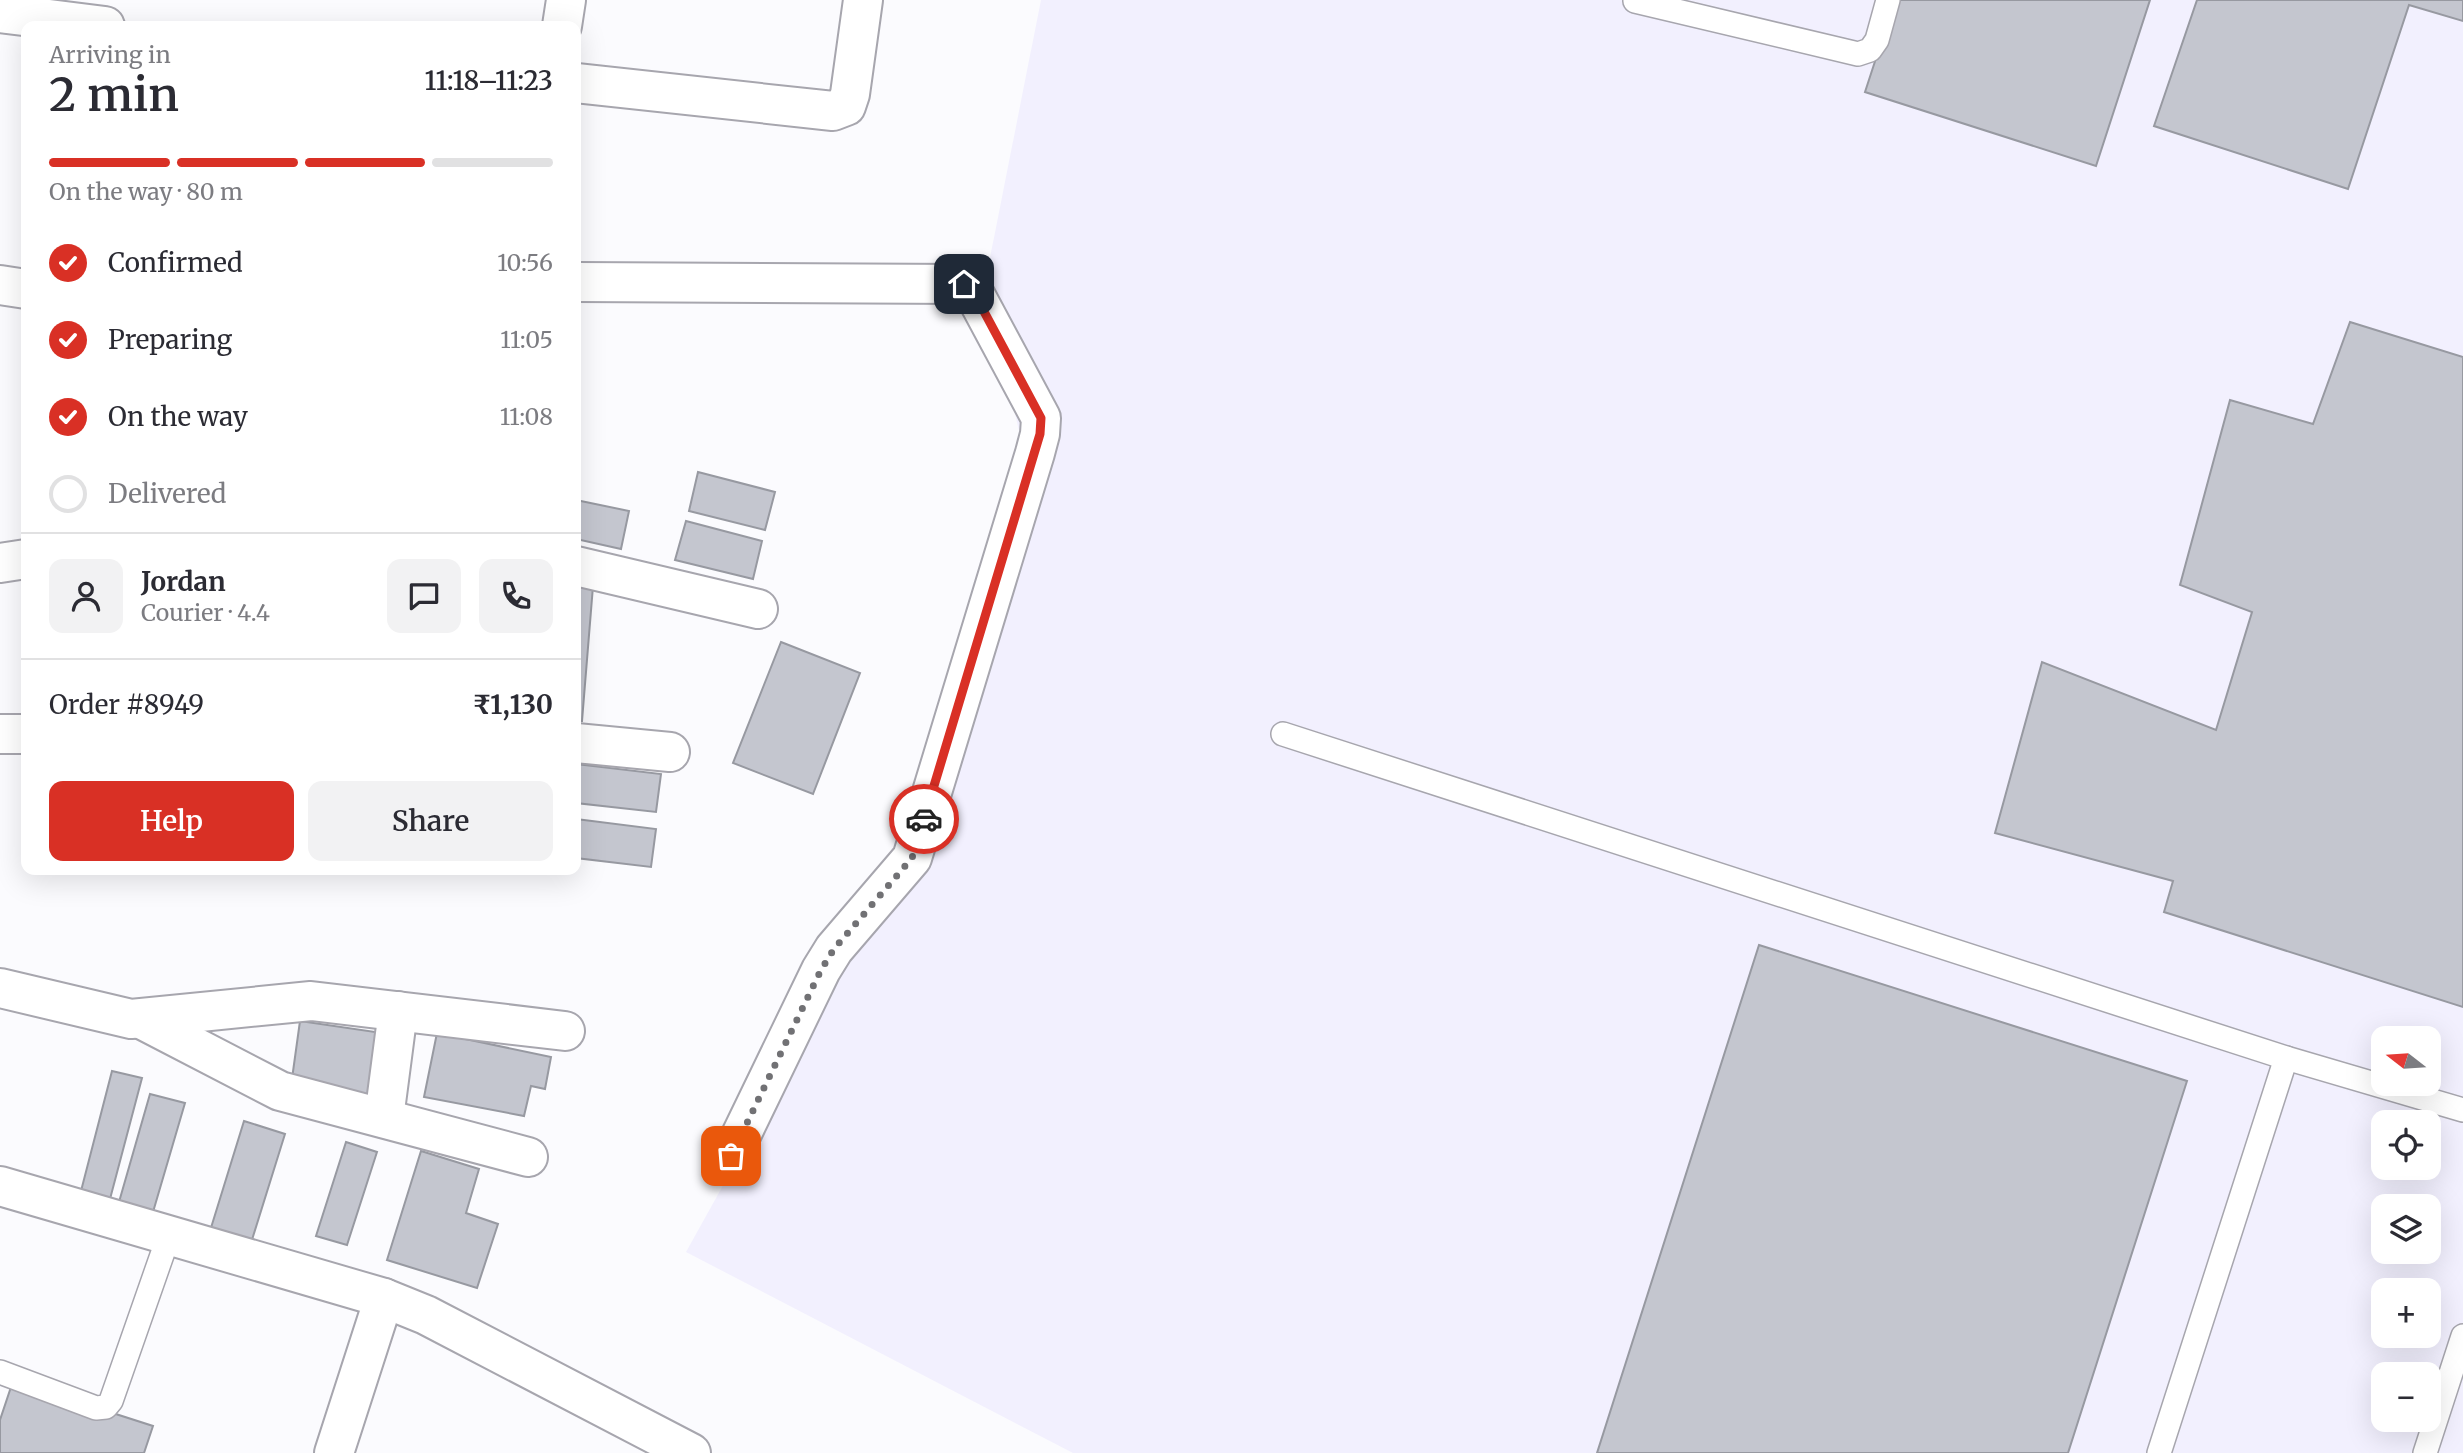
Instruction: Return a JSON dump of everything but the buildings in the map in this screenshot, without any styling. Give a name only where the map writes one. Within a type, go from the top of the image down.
[{"type":"street","points":[[563,21],[566,0]]},
{"type":"street","points":[[581,84],[833,111],[846,106],[850,94],[863,0]]},
{"type":"street","points":[[0,13],[65,21]]},
{"type":"street","points":[[581,282],[964,284],[973,291],[1041,418],[1035,453],[912,858],[834,949],[821,970],[731,1156]]},
{"type":"street","points":[[0,285],[21,288]]},
{"type":"street","points":[[0,563],[21,560]]},
{"type":"street","points":[[581,567],[758,609]]},
{"type":"street","points":[[0,734],[21,734]]},
{"type":"street","points":[[581,743],[670,752]]},
{"type":"street","points":[[0,988],[116,1016],[141,1019],[311,1001],[565,1031]]},
{"type":"street","points":[[384,1118],[398,1011]]},
{"type":"street","points":[[141,1019],[280,1091],[528,1157]]},
{"type":"street","points":[[0,1186],[384,1298],[426,1315],[691,1453]]},
{"type":"street","points":[[334,1453],[384,1298]]},
{"type":"lane","points":[[1635,1],[1858,54],[1870,50],[1877,40],[1888,0]]},
{"type":"lane","points":[[1283,734],[2286,1058],[2463,1110]]},
{"type":"lane","points":[[2159,1453],[2286,1058]]},
{"type":"lane","points":[[0,1372],[96,1408],[106,1408],[111,1401],[169,1235]]},
{"type":"lane","points":[[2426,1453],[2463,1336]]},
{"type":"shaded area","points":[[1041,0],[2463,0],[2463,1453],[1073,1453],[686,1252],[945,786],[1028,470],[985,283]]},
{"type":"way so far","points":[[731,1156],[821,970],[834,949],[904,870],[912,858],[924,819]]},
{"type":"route","points":[[924,819],[1040,434],[1041,418],[973,291],[964,284]]}]
